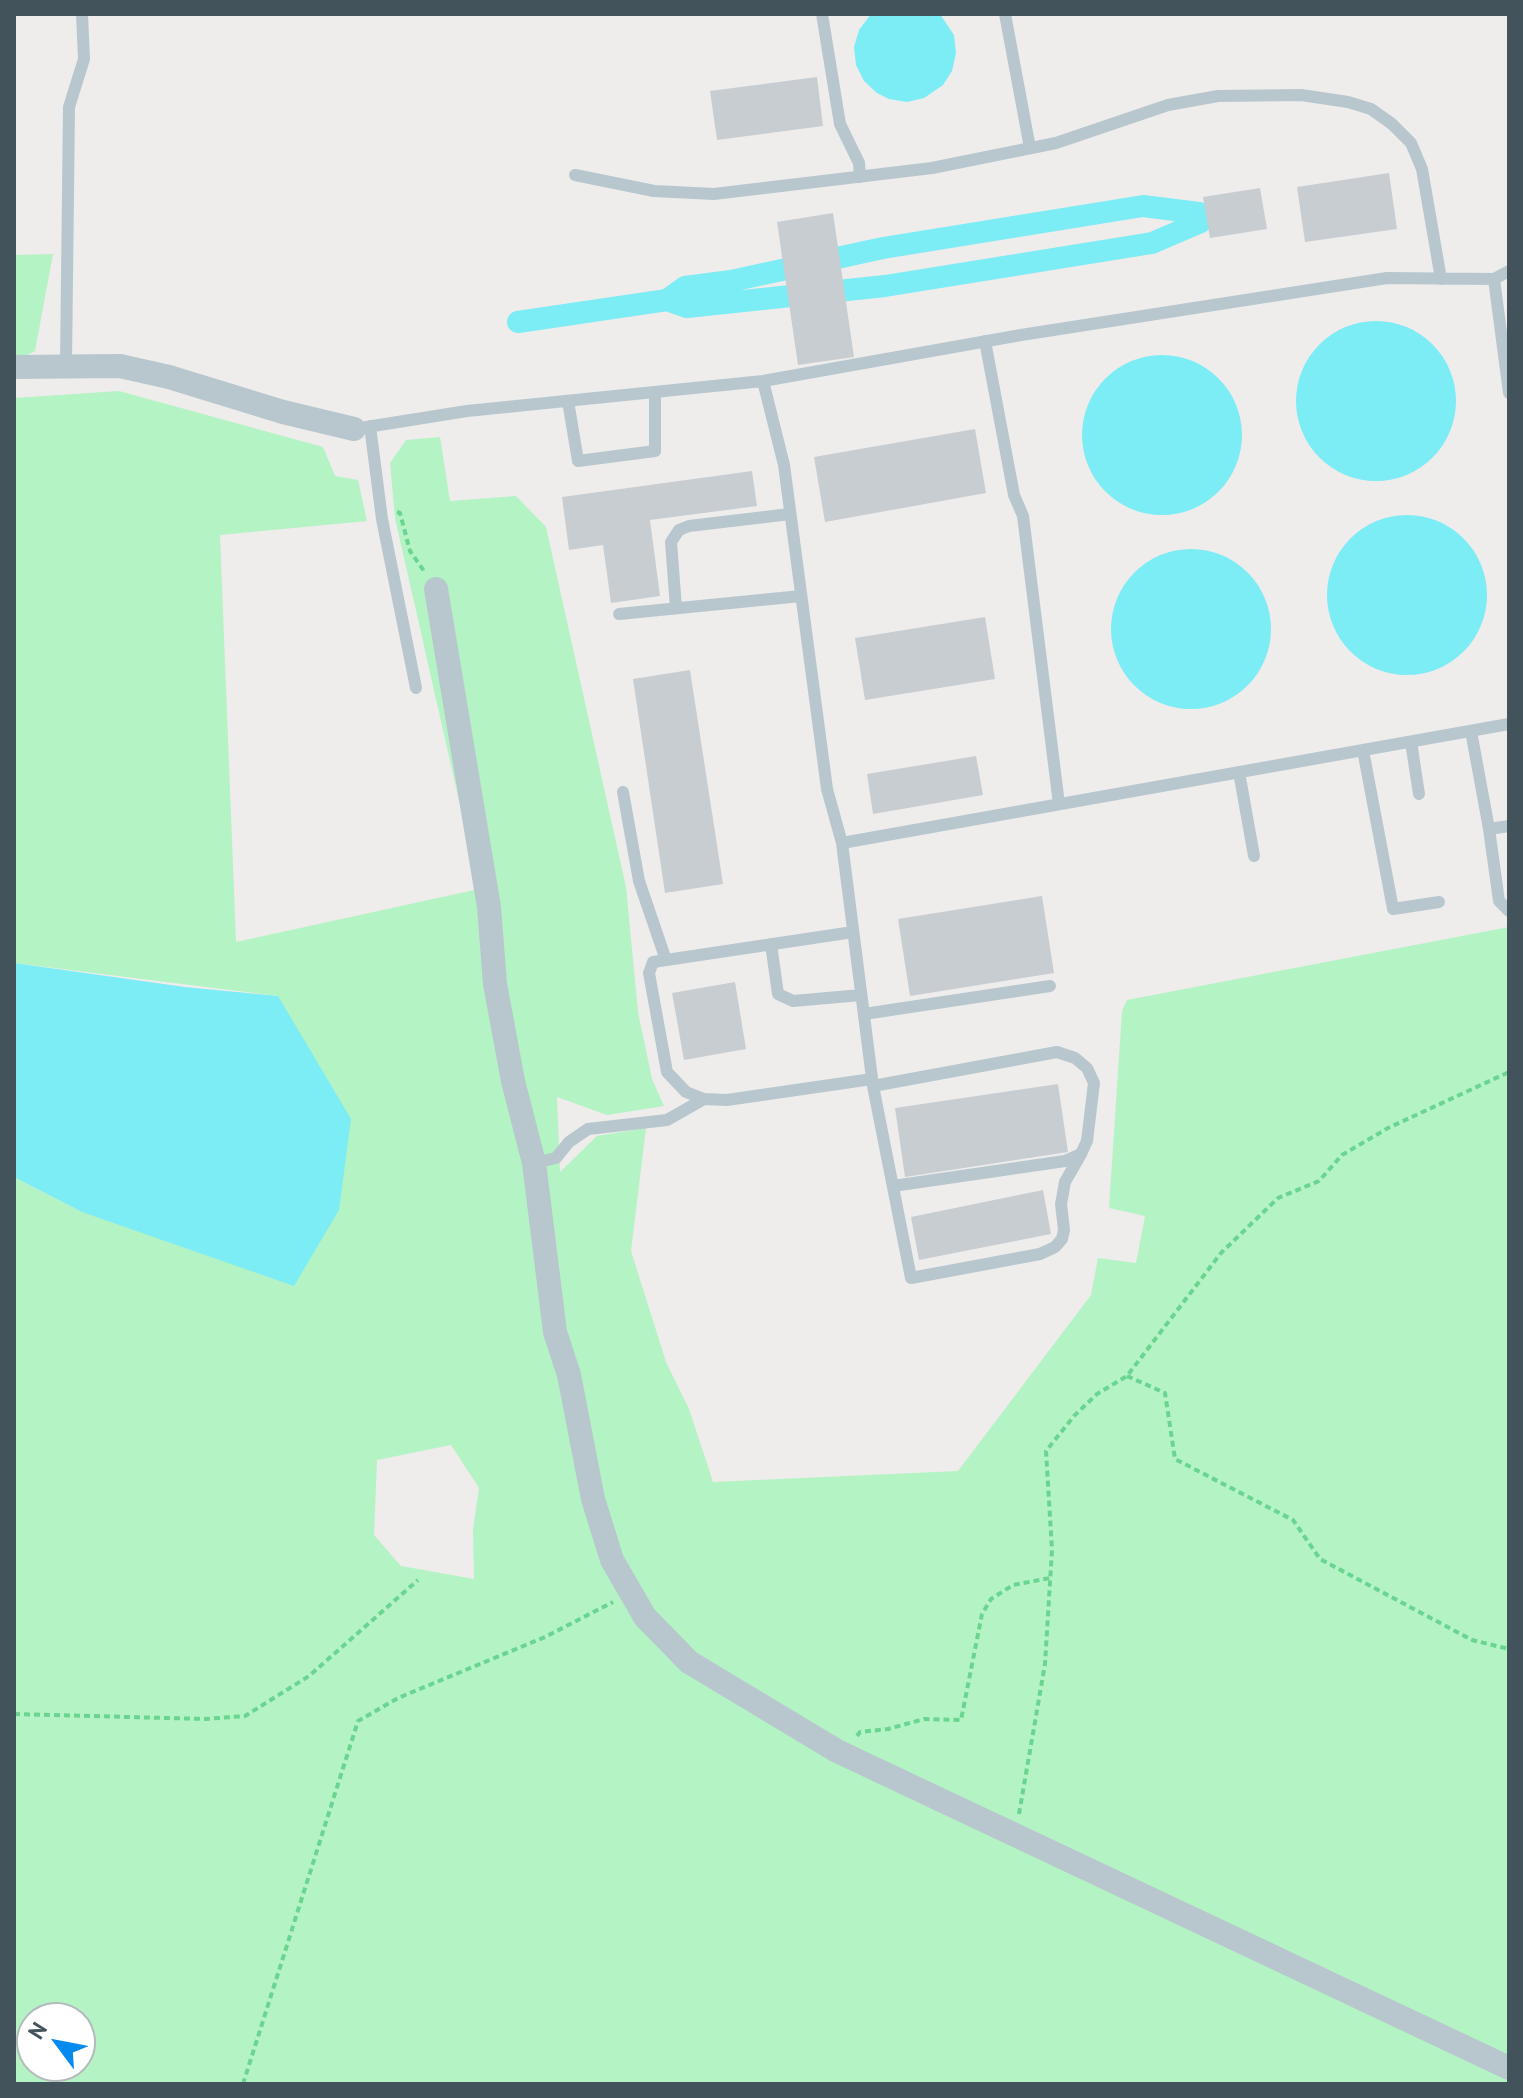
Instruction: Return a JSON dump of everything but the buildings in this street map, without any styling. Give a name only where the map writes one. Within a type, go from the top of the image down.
[{"type":"street","points":[[14,367],[120,366],[169,377],[283,412],[362,427]]},
{"type":"street","points":[[436,589],[489,907],[495,984],[513,1081],[534,1163],[555,1332],[569,1375],[593,1499],[612,1560],[645,1617],[689,1662],[844,1755],[1509,2068]]},
{"type":"lane","points":[[66,366],[69,107],[84,59],[82,14]]},
{"type":"lane","points":[[822,14],[840,124],[859,163],[860,177]]},
{"type":"lane","points":[[1005,14],[1030,148]]},
{"type":"lane","points":[[575,175],[654,191],[714,194],[932,168],[1056,143],[1168,105],[1218,96],[1301,95],[1371,109],[1411,143],[1422,169],[1441,279]]},
{"type":"lane","points":[[416,688],[362,427],[467,411],[763,381],[985,341],[1387,278],[1494,279],[1509,271]]},
{"type":"lane","points":[[1494,279],[1509,393]]},
{"type":"lane","points":[[985,341],[1011,480],[1023,516],[1059,804]]},
{"type":"lane","points":[[763,381],[784,465],[827,789],[842,843],[872,1082],[911,1278],[1040,1254],[1055,1247],[1062,1239],[1064,1230],[1061,1204],[1065,1182],[1087,1141],[1094,1083],[1087,1068],[1075,1058],[1057,1052],[872,1082],[727,1100],[704,1099],[686,1092],[667,1072],[649,973],[653,962],[853,932]]},
{"type":"lane","points":[[568,401],[578,461],[655,451],[655,392]]},
{"type":"lane","points":[[676,608],[671,542],[679,530],[689,526],[790,514]]},
{"type":"lane","points":[[619,614],[801,596]]},
{"type":"lane","points":[[842,843],[1509,724]]},
{"type":"lane","points":[[1471,731],[1499,901],[1509,911]]},
{"type":"lane","points":[[1411,742],[1419,794]]},
{"type":"lane","points":[[1363,750],[1393,909],[1439,902]]},
{"type":"lane","points":[[1239,772],[1254,856]]},
{"type":"lane","points":[[623,792],[639,881],[666,960]]},
{"type":"lane","points":[[1489,829],[1509,826]]},
{"type":"lane","points":[[771,944],[778,994],[793,1001],[861,995]]},
{"type":"lane","points":[[864,1014],[1050,986]]},
{"type":"lane","points":[[534,1163],[556,1158],[569,1142],[588,1129],[667,1120],[704,1099]]},
{"type":"lane","points":[[893,1186],[1065,1161],[1081,1154]]},
{"type":"path","points":[[380,505],[400,513],[410,551],[436,589]]},
{"type":"path","points":[[1016,1836],[1045,1664],[1052,1550],[1046,1451],[1089,1401],[1127,1376],[1221,1253],[1278,1198],[1319,1181],[1342,1155],[1388,1128],[1509,1072]]},
{"type":"path","points":[[1127,1376],[1165,1393],[1175,1459],[1293,1520],[1320,1559],[1472,1640],[1509,1649]]},
{"type":"path","points":[[844,1755],[860,1732],[888,1729],[924,1719],[961,1720],[982,1614],[991,1599],[1013,1585],[1050,1578]]},
{"type":"path","points":[[14,1714],[205,1719],[245,1716],[309,1676],[418,1580]]},
{"type":"path","points":[[243,2084],[358,1721],[398,1698],[545,1637],[631,1593]]},
{"type":"green space","points":[[53,254],[35,351],[14,362],[14,255]]},
{"type":"green space","points":[[119,391],[323,447],[335,476],[358,480],[367,521],[220,535],[236,942],[479,889],[395,518],[390,463],[406,440],[440,437],[450,501],[516,496],[546,527],[626,887],[638,1012],[652,1079],[664,1106],[607,1115],[557,1097],[560,1172],[597,1136],[646,1128],[631,1251],[666,1362],[689,1409],[713,1482],[958,1471],[1091,1295],[1098,1258],[1136,1263],[1145,1216],[1109,1208],[1122,1011],[1127,1000],[1509,927],[1509,2084],[14,2084],[14,1177],[82,1212],[278,996],[14,963],[14,398]],"holes":[[[451,1445],[479,1488],[473,1529],[474,1579],[401,1566],[374,1535],[377,1460]]]},
{"type":"water","points":[[871,14],[940,14],[954,35],[956,53],[952,71],[943,85],[924,98],[907,102],[889,99],[864,81],[856,65],[854,47],[859,30]]},
{"type":"water","points":[[1376,321],[1407,327],[1432,345],[1450,370],[1456,401],[1450,432],[1432,457],[1407,475],[1376,481],[1345,475],[1320,457],[1302,432],[1296,401],[1302,370],[1320,345],[1345,327]]},
{"type":"water","points":[[1162,355],[1193,361],[1218,379],[1236,404],[1242,435],[1236,466],[1218,491],[1193,509],[1162,515],[1131,509],[1106,491],[1088,466],[1082,435],[1088,404],[1106,379],[1131,361]]},
{"type":"water","points":[[1407,515],[1438,521],[1463,539],[1481,564],[1487,595],[1481,626],[1463,651],[1438,669],[1407,675],[1376,669],[1351,651],[1333,626],[1327,595],[1333,564],[1351,539],[1376,521]]},
{"type":"water","points":[[1191,549],[1222,555],[1247,573],[1265,598],[1271,629],[1265,660],[1247,685],[1222,703],[1191,709],[1160,703],[1135,685],[1117,660],[1111,629],[1117,598],[1135,573],[1160,555]]},
{"type":"water","points":[[14,963],[185,987],[278,996],[351,1119],[339,1210],[294,1286],[82,1212],[14,1177]]},
{"type":"waterway","points":[[518,322],[667,300],[685,287],[731,281],[883,248],[1143,206],[1199,213]]},
{"type":"waterway","points":[[667,300],[687,307],[885,286],[1152,243],[1201,222]]}]
